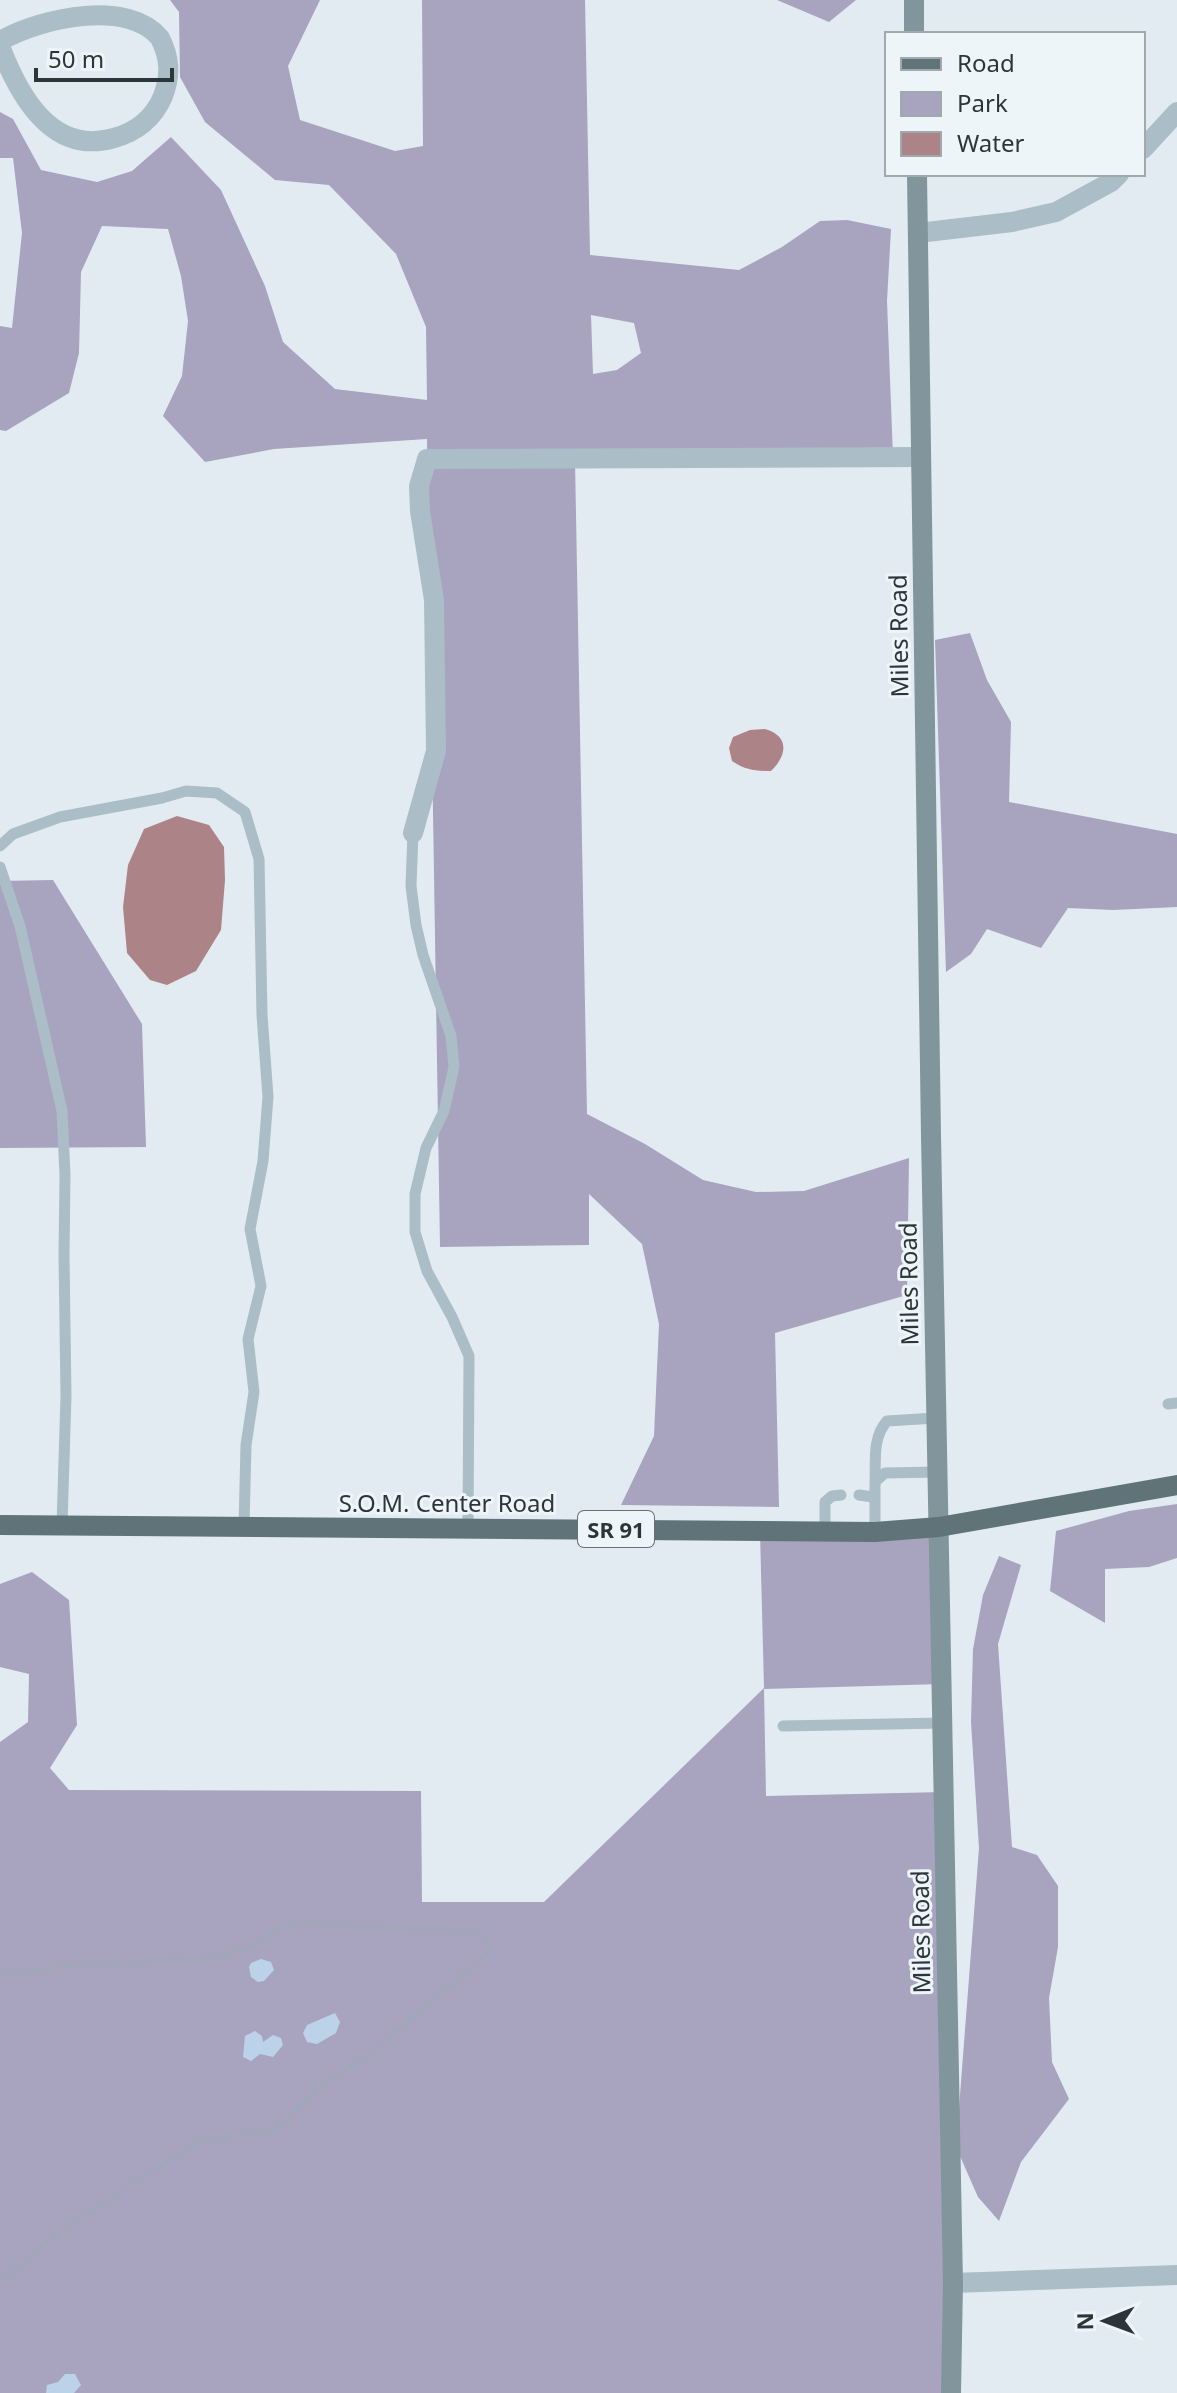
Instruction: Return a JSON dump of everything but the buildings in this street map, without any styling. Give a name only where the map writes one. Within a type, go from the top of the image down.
[{"type":"main road","points":[[914,0],[914,32]]},
{"type":"main road","name":"Miles Road","points":[[917,176],[953,2283],[951,2393]]},
{"type":"main road","name":"S.O.M. Center Road","points":[[0,1525],[875,1532],[939,1527],[1177,1485]]},
{"type":"street","points":[[114,2],[135,11],[154,25],[165,48],[170,72],[162,99],[142,127],[101,142],[81,143],[61,134],[21,95],[0,44],[33,23],[67,9],[114,2]]},
{"type":"street","points":[[1145,147],[1177,112]]},
{"type":"street","points":[[918,233],[1012,222],[1056,212],[1117,176]]},
{"type":"street","points":[[413,833],[436,751],[434,600],[419,486],[427,459],[921,457]]},
{"type":"street","points":[[953,2283],[1177,2275]]},
{"type":"lane","points":[[0,846],[13,834],[60,817],[186,791],[217,793],[245,812],[259,859],[262,1015],[268,1097],[263,1161],[250,1229],[261,1286],[248,1339],[254,1392],[246,1445],[244,1527]]},
{"type":"lane","points":[[413,833],[411,886],[416,925],[451,1036],[454,1067],[444,1111],[426,1148],[415,1194],[415,1232],[427,1271],[469,1356],[468,1528]]},
{"type":"lane","points":[[0,867],[20,926],[62,1111],[66,1396],[62,1525]]},
{"type":"lane","points":[[875,1532],[878,1434],[887,1421],[936,1418]]},
{"type":"lane","points":[[875,1482],[885,1473],[938,1472]]},
{"type":"lane","points":[[825,1533],[825,1502],[832,1496],[841,1495]]},
{"type":"lane","points":[[859,1495],[873,1497],[875,1502]]},
{"type":"lane","points":[[783,1726],[943,1723]]},
{"type":"path","points":[[0,1974],[86,1964],[200,1960],[247,1949],[279,1929],[307,1920],[334,1925],[481,1932],[489,1946],[486,1954],[465,1973],[368,2056],[323,2083],[276,2129],[195,2143],[68,2226],[0,2281]]},
{"type":"green space","points":[[170,0],[320,0],[288,66],[300,120],[395,151],[423,146],[422,0],[585,0],[590,255],[739,270],[782,247],[820,221],[847,220],[891,229],[887,301],[893,457],[575,460],[587,1114],[645,1144],[703,1180],[756,1192],[804,1191],[909,1158],[907,1295],[775,1333],[779,1507],[621,1505],[654,1436],[659,1324],[642,1244],[589,1194],[589,1245],[440,1247],[427,439],[274,449],[205,462],[163,416],[182,376],[188,321],[181,276],[168,229],[102,226],[81,272],[79,353],[69,393],[6,431],[0,430],[0,326],[12,328],[22,233],[13,158],[0,158],[0,112],[13,119],[41,170],[97,182],[132,171],[171,137],[221,190],[265,286],[283,342],[335,389],[427,400],[426,327],[396,254],[329,185],[275,180],[205,122],[180,77],[179,12]],"holes":[[[591,315],[634,323],[641,353],[617,370],[593,374]]]},
{"type":"green space","points":[[777,0],[856,0],[829,22]]},
{"type":"green space","points":[[970,633],[987,680],[1011,722],[1009,802],[1177,834],[1177,907],[1113,910],[1068,908],[1041,948],[987,929],[971,954],[946,972],[935,640]]},
{"type":"green space","points":[[53,880],[142,1024],[146,1147],[0,1148],[0,881]]},
{"type":"green space","points":[[1177,1504],[1177,1558],[1149,1567],[1105,1569],[1105,1623],[1050,1591],[1056,1531],[1129,1511]]},
{"type":"green space","points":[[939,1527],[942,1684],[764,1689],[766,1796],[944,1792],[952,2393],[0,2393],[0,1742],[28,1722],[29,1674],[0,1667],[0,1584],[32,1572],[69,1600],[77,1725],[50,1768],[69,1790],[421,1791],[422,1902],[544,1902],[764,1688],[760,1532]]},
{"type":"green space","points":[[999,1556],[1021,1565],[998,1644],[1012,1847],[1037,1855],[1058,1886],[1058,1947],[1049,1998],[1052,2062],[1069,2099],[1021,2162],[999,2221],[978,2197],[956,2147],[979,1848],[971,1722],[973,1649],[983,1595]]},
{"type":"sand","points":[[261,1959],[271,1962],[274,1970],[264,1981],[258,1982],[251,1977],[249,1967]]},
{"type":"sand","points":[[335,2013],[340,2022],[336,2033],[317,2044],[307,2042],[303,2033],[307,2025]]},
{"type":"sand","points":[[255,2031],[262,2036],[263,2042],[273,2035],[281,2038],[283,2045],[273,2057],[260,2054],[251,2061],[243,2057],[245,2036]]},
{"type":"sand","points":[[65,2374],[75,2374],[81,2385],[74,2393],[46,2393],[47,2385],[58,2382]]},
{"type":"water","points":[[765,729],[779,736],[783,747],[780,759],[771,771],[750,769],[732,761],[729,748],[733,737],[750,730]]},
{"type":"water","points":[[177,816],[209,825],[224,847],[225,880],[221,930],[196,971],[167,985],[150,980],[127,953],[123,907],[128,865],[144,829]]}]
